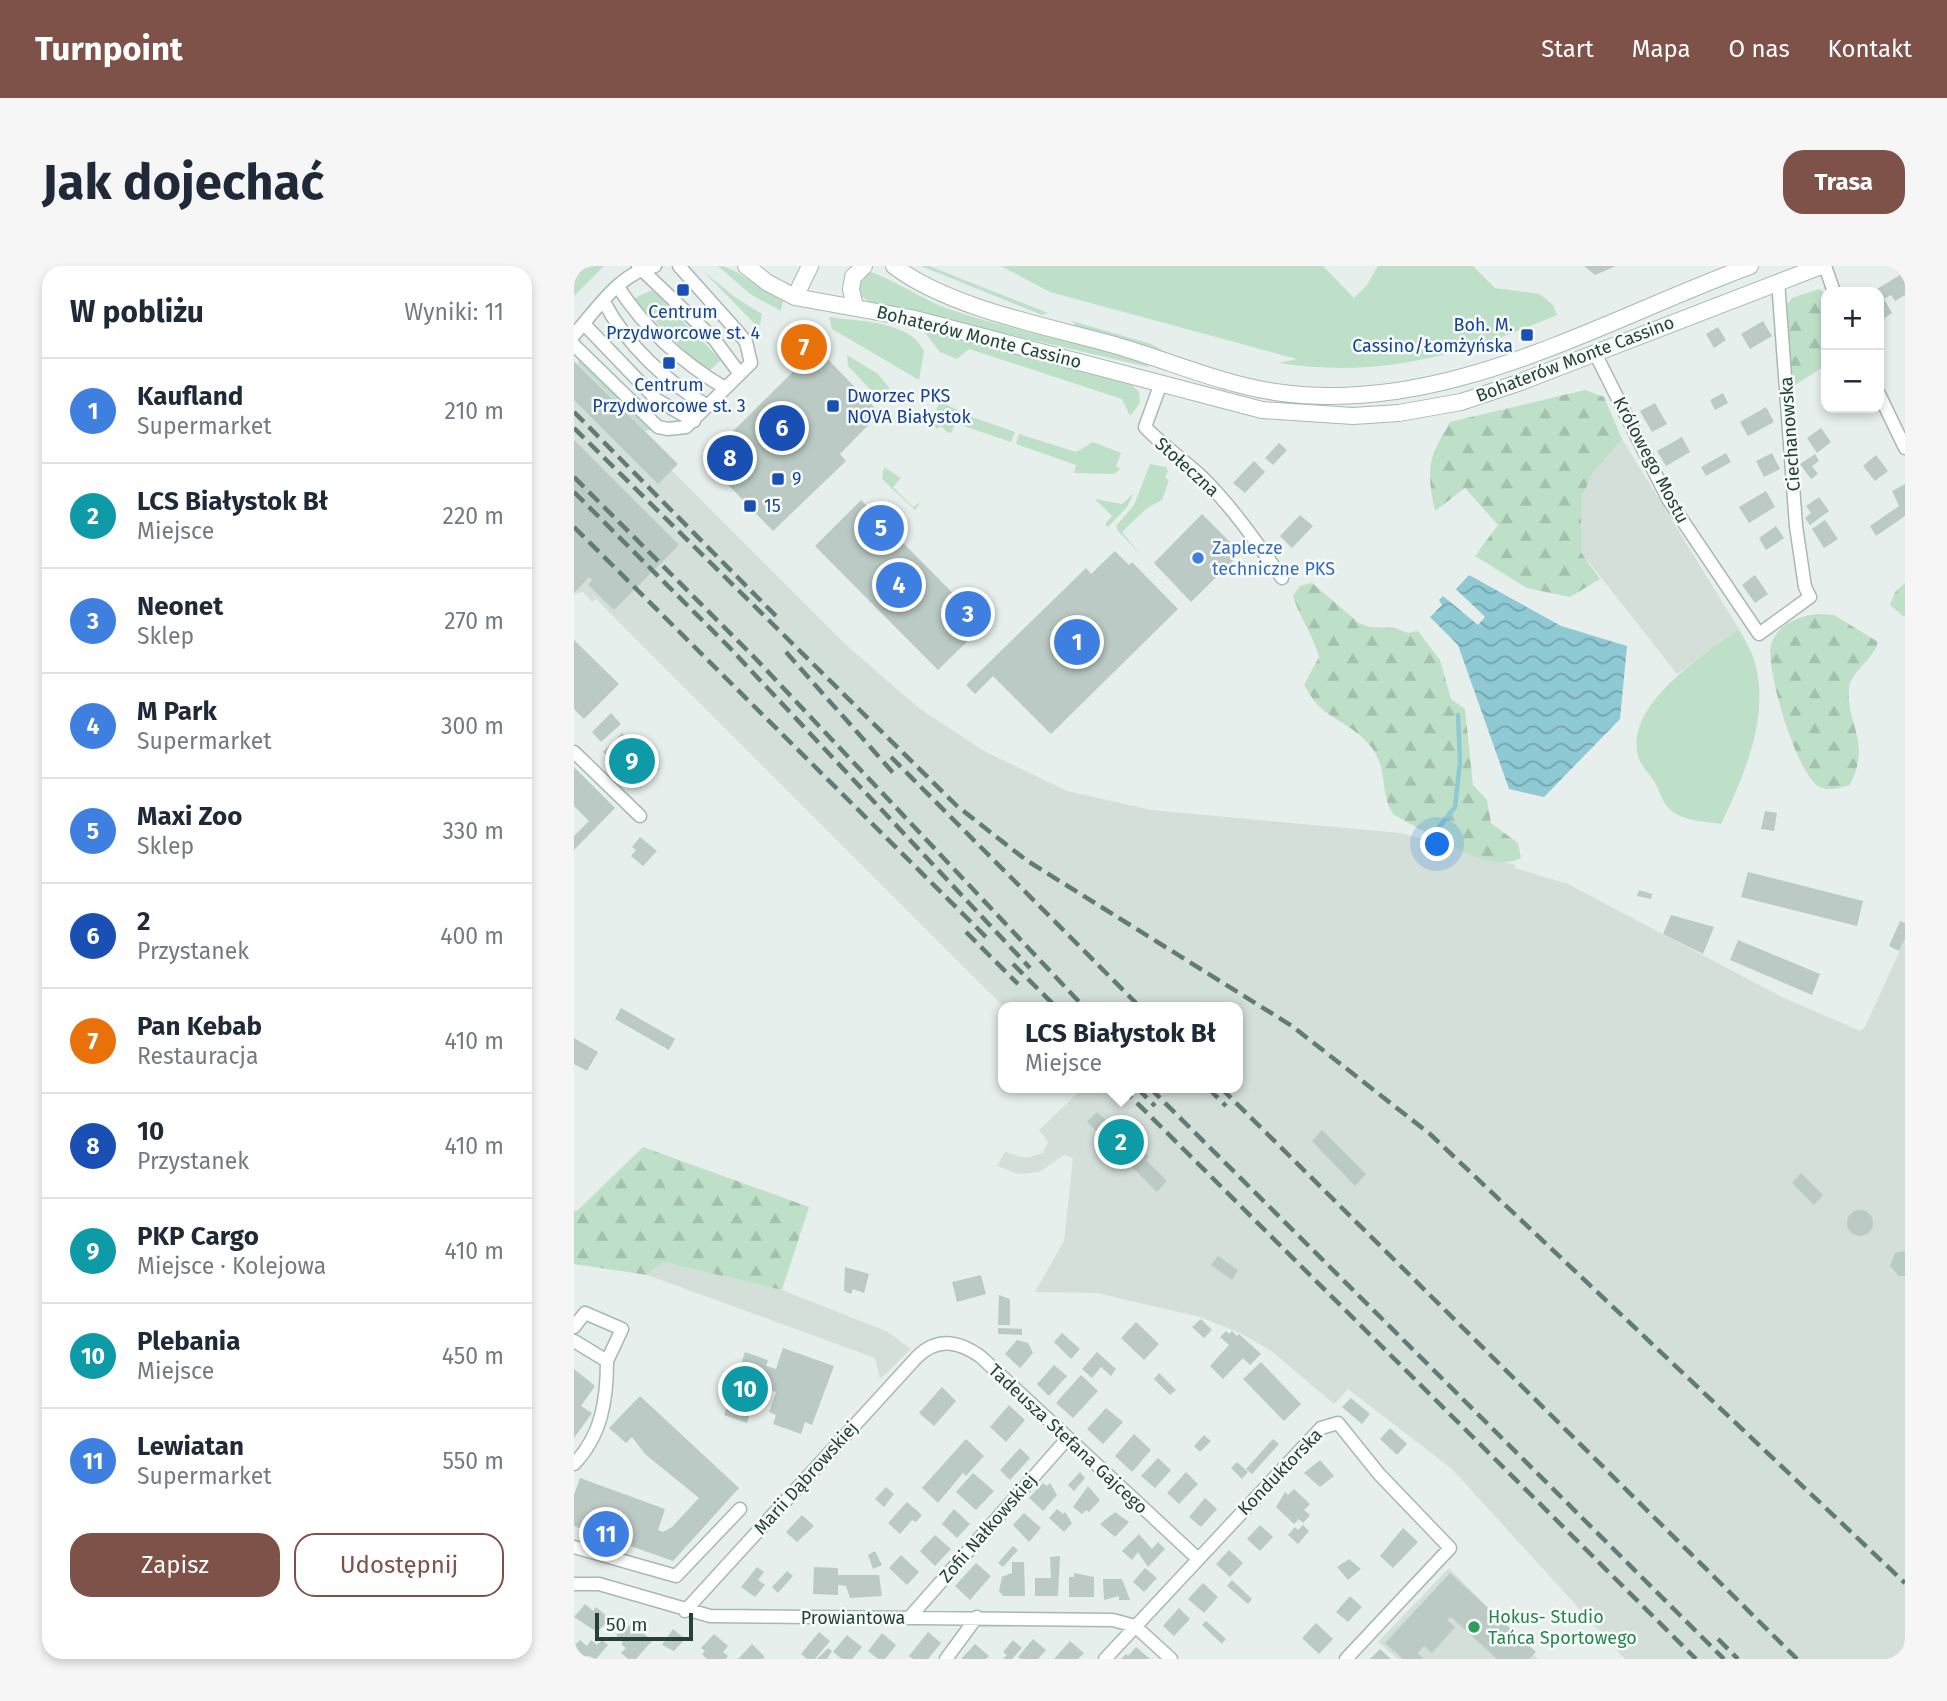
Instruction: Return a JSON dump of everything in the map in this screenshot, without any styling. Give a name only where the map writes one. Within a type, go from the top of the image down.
[{"type":"street","points":[[574,335],[639,267],[655,266]]},
{"type":"street","points":[[574,345],[658,427],[676,429],[694,421],[751,363],[746,342],[679,266]]},
{"type":"street","name":"Bohaterów Monte Cassino","points":[[746,266],[768,283],[795,297],[923,321],[1262,410],[1353,416],[1399,413],[1461,402],[1518,383],[1823,266]]},
{"type":"street","points":[[795,297],[810,266]]},
{"type":"street","points":[[855,307],[851,289],[853,277],[864,266]]},
{"type":"street","name":"Bohaterów Monte Cassino","points":[[894,266],[907,276],[946,295],[1033,324],[1246,385],[1333,397],[1379,395],[1441,383],[1511,362],[1747,267]]},
{"type":"street","points":[[1823,266],[1832,287]]},
{"type":"street","points":[[639,267],[714,339],[740,374]]},
{"type":"street","name":"Ciechanowska","points":[[1759,634],[1810,597],[1805,587],[1796,526],[1779,281]]},
{"type":"street","points":[[618,287],[637,317],[678,356],[696,372],[725,388]]},
{"type":"street","points":[[604,302],[620,328],[655,364],[681,390],[708,406]]},
{"type":"street","points":[[584,324],[657,400],[694,421]]},
{"type":"street","name":"Królowego Mostu","points":[[1595,353],[1668,499],[1759,634]]},
{"type":"street","points":[[1161,383],[1168,361]]},
{"type":"street","points":[[1511,362],[1509,377],[1518,383]]},
{"type":"street","name":"Stołeczna","points":[[1161,383],[1145,428],[1164,448],[1183,459],[1227,505],[1282,578]]},
{"type":"street","points":[[1884,404],[1905,448]]},
{"type":"street","points":[[574,752],[640,816]]},
{"type":"street","points":[[574,1327],[585,1313],[622,1329],[607,1361],[607,1390],[597,1429],[574,1464]]},
{"type":"street","points":[[574,1341],[607,1361]]},
{"type":"street","name":"Tadeusza Stefana Gajcego","points":[[929,1347],[945,1342],[972,1350],[1197,1558]]},
{"type":"street","name":"Marii Dąbrowskiej","points":[[685,1611],[929,1347]]},
{"type":"street","name":"Konduktorska","points":[[1105,1659],[1321,1428],[1338,1423],[1379,1474],[1450,1548],[1346,1659]]},
{"type":"street","name":"Zofii Nałkowskiej","points":[[909,1618],[1067,1439]]},
{"type":"street","points":[[574,1546],[676,1576],[740,1509]]},
{"type":"street","name":"Prowiantowa","points":[[574,1584],[599,1584],[685,1611],[738,1618],[976,1617],[1113,1620],[1135,1626]]},
{"type":"street","points":[[947,1659],[976,1617]]},
{"type":"street","points":[[1135,1626],[1171,1659]]},
{"type":"shaded area","points":[[574,373],[846,645],[919,708],[984,751],[1067,791],[1151,810],[1401,833],[1515,865],[1515,868],[1568,884],[1782,997],[1860,1031],[1865,1027],[1905,939],[1905,1659],[1625,1659],[1452,1469],[1348,1389],[1334,1404],[1270,1350],[1240,1333],[1200,1317],[1097,1293],[1035,1292],[1064,1241],[1073,1158],[1064,1155],[1039,1172],[1019,1174],[997,1166],[1005,1152],[1026,1158],[1043,1153],[1048,1142],[1039,1130],[1078,1093],[1243,1093],[1243,1002],[999,1002],[596,599],[592,602],[583,592],[574,594]]},
{"type":"shaded area","points":[[1622,439],[1739,629],[1677,674],[1581,552],[1581,498],[1593,473]]},
{"type":"shaded area","points":[[663,1262],[782,1290],[886,1331],[911,1349],[880,1379],[875,1358],[647,1275]]},
{"type":"shaded area","points":[[1449,1568],[1538,1659],[1398,1659],[1378,1642]]},
{"type":"green space","points":[[574,266],[604,266],[574,296]]},
{"type":"green space","points":[[718,266],[733,270],[783,301],[781,311],[750,294]]},
{"type":"green space","points":[[921,266],[929,266],[1048,313],[1042,315]]},
{"type":"green space","points":[[1001,266],[1323,266],[1354,298],[1367,285],[1378,266],[1473,266],[1495,288],[1540,294],[1553,305],[1557,315],[1456,352],[1422,360],[1353,368],[1316,367],[1279,363],[1297,359],[1050,292]]},
{"type":"green space","points":[[703,271],[736,298],[762,314],[760,325],[755,324]]},
{"type":"green space","points":[[869,272],[946,308],[1147,363],[1148,367],[870,302],[859,295],[857,284]]},
{"type":"green space","points":[[652,290],[721,360],[707,373],[633,299]]},
{"type":"green space","points":[[1821,290],[1821,368],[1792,387],[1787,304],[1792,298]]},
{"type":"green space","points":[[829,317],[882,324],[907,333],[924,351],[919,380],[832,329]]},
{"type":"green space","points":[[1072,321],[1151,344],[1167,353],[1076,326]]},
{"type":"green space","points":[[922,329],[1132,385],[1139,392],[1140,403],[1130,416],[1122,399],[969,349],[957,359],[940,352]]},
{"type":"green space","points":[[847,355],[878,374],[894,394],[892,403],[884,404],[848,366]]},
{"type":"green space","points":[[579,357],[652,430],[645,431],[578,364]]},
{"type":"green space","points":[[1585,390],[1604,397],[1622,439],[1593,473],[1581,498],[1581,552],[1600,579],[1570,597],[1527,588],[1475,556],[1498,525],[1465,488],[1435,511],[1430,474],[1433,455],[1450,422]]},
{"type":"green space","points":[[940,401],[969,416],[1015,432],[1011,442],[955,423],[952,432],[948,433],[941,426],[937,429],[931,422]]},
{"type":"green space","points":[[1019,434],[1076,452],[1093,442],[1121,453],[1116,466],[1120,469],[1114,474],[1074,473],[1076,465],[1016,444]]},
{"type":"green space","points":[[1150,464],[1166,467],[1168,471],[1165,478],[1169,480],[1162,500],[1147,508],[1122,532],[1140,554],[1116,526],[1134,505]]},
{"type":"green space","points":[[884,467],[901,478],[893,487],[913,507],[921,502],[915,510],[882,479]]},
{"type":"green space","points":[[1134,493],[1127,507],[1108,527],[1105,524],[1112,516],[1095,499],[1122,504]]},
{"type":"green space","points":[[1312,583],[1359,623],[1370,627],[1395,628],[1408,633],[1418,631],[1440,660],[1451,699],[1465,709],[1473,785],[1487,800],[1491,823],[1518,843],[1521,858],[1508,862],[1475,856],[1394,815],[1389,807],[1380,766],[1372,748],[1359,734],[1322,709],[1304,685],[1319,657],[1293,596],[1300,586]]},
{"type":"green space","points":[[1905,583],[1903,616],[1890,605],[1895,592]]},
{"type":"green space","points":[[1834,615],[1878,642],[1872,655],[1850,682],[1849,701],[1859,756],[1850,785],[1834,789],[1818,786],[1801,762],[1784,720],[1770,657],[1774,638],[1783,627],[1804,616]]},
{"type":"green space","points":[[1739,629],[1754,659],[1759,683],[1757,725],[1752,746],[1721,824],[1691,819],[1677,814],[1666,805],[1639,759],[1637,739],[1642,720],[1654,701],[1688,667]]},
{"type":"green space","points":[[643,1147],[809,1207],[782,1290],[663,1262],[647,1275],[574,1264],[574,1210],[577,1211]]},
{"type":"water","points":[[1469,575],[1561,626],[1627,646],[1620,719],[1544,797],[1509,789],[1458,645],[1430,617],[1442,605],[1439,600],[1443,596],[1478,625],[1485,617],[1456,589]]},
{"type":"building","points":[[1584,266],[1616,266],[1595,275]]},
{"type":"building","points":[[1900,275],[1905,283],[1905,295],[1895,301],[1891,295],[1884,299],[1884,287],[1880,287]]},
{"type":"building","points":[[1884,299],[1892,313],[1884,319]]},
{"type":"building","points":[[1763,321],[1772,336],[1750,349],[1741,334]]},
{"type":"building","points":[[1718,327],[1726,340],[1714,348],[1706,334]]},
{"type":"building","points":[[817,348],[880,413],[840,454],[846,461],[773,531],[704,460]]},
{"type":"building","points":[[574,361],[678,464],[658,484],[574,400]]},
{"type":"building","points":[[1723,393],[1728,403],[1715,410],[1710,400]]},
{"type":"building","points":[[1655,403],[1667,424],[1652,432],[1640,411]]},
{"type":"building","points":[[1766,407],[1774,422],[1748,436],[1740,422]]},
{"type":"building","points":[[1821,428],[1831,442],[1817,453],[1807,438]]},
{"type":"building","points":[[1682,437],[1690,452],[1666,466],[1657,451]]},
{"type":"building","points":[[574,440],[679,545],[614,610],[588,585],[592,580],[589,577],[574,593]]},
{"type":"building","points":[[1279,443],[1287,450],[1273,465],[1265,458]]},
{"type":"building","points":[[1726,453],[1731,462],[1706,476],[1701,467]]},
{"type":"building","points":[[1772,453],[1780,469],[1764,477],[1756,461]]},
{"type":"building","points":[[1815,454],[1819,461],[1812,466],[1818,474],[1811,479],[1800,464]]},
{"type":"building","points":[[1876,455],[1888,471],[1875,481],[1863,466]]},
{"type":"building","points":[[1254,461],[1265,472],[1245,493],[1233,483]]},
{"type":"building","points":[[1905,484],[1905,516],[1876,536],[1870,526],[1899,506],[1892,491]]},
{"type":"building","points":[[1766,491],[1775,507],[1749,523],[1739,507]]},
{"type":"building","points":[[1819,497],[1829,511],[1810,525],[1805,518],[1811,513],[1806,506]]},
{"type":"building","points":[[861,500],[984,625],[938,670],[815,546]]},
{"type":"building","name":"Zaplecze techniczne PKS","points":[[1202,514],[1241,553],[1191,602],[1154,563]]},
{"type":"building","points":[[1300,515],[1313,526],[1292,548],[1280,536]]},
{"type":"building","points":[[1825,520],[1838,539],[1824,548],[1812,529]]},
{"type":"building","points":[[1776,526],[1784,538],[1766,550],[1759,538]]},
{"type":"building","points":[[1115,551],[1129,565],[1132,562],[1178,609],[1051,734],[993,676],[975,694],[966,685],[1086,568],[1091,574]]},
{"type":"building","points":[[1755,575],[1768,594],[1755,603],[1742,585]]},
{"type":"building","points":[[574,640],[619,684],[584,719],[574,709]]},
{"type":"building","points":[[611,713],[621,724],[601,742],[592,732]]},
{"type":"building","points":[[622,733],[645,752],[659,769],[640,788],[603,752]]},
{"type":"building","points":[[574,767],[615,808],[574,850],[574,836],[589,821],[574,806]]},
{"type":"building","points":[[1765,811],[1777,813],[1774,831],[1761,829]]},
{"type":"building","points":[[640,837],[657,851],[643,866],[631,856],[636,850],[632,847]]},
{"type":"building","points":[[1748,872],[1863,901],[1857,926],[1741,897]]},
{"type":"building","points":[[1639,890],[1652,894],[1651,899],[1637,896]]},
{"type":"building","points":[[1671,915],[1714,927],[1703,954],[1663,934]]},
{"type":"building","points":[[1900,921],[1905,923],[1905,939],[1899,951],[1889,946]]},
{"type":"building","points":[[1738,940],[1820,974],[1812,995],[1730,960]]},
{"type":"building","points":[[621,1008],[675,1039],[669,1050],[615,1019]]},
{"type":"building","points":[[574,1038],[598,1052],[587,1071],[574,1064]]},
{"type":"building","points":[[1097,1112],[1114,1128],[1117,1125],[1149,1157],[1146,1160],[1167,1181],[1157,1192],[1087,1122]]},
{"type":"building","points":[[1322,1130],[1366,1174],[1355,1186],[1312,1141]]},
{"type":"building","points":[[1801,1173],[1823,1195],[1814,1205],[1792,1183]]},
{"type":"building","points":[[1860,1210],[1869,1214],[1873,1223],[1869,1232],[1860,1236],[1851,1232],[1847,1223],[1851,1214]]},
{"type":"building","points":[[1905,1252],[1905,1276],[1899,1276],[1890,1266],[1895,1253]]},
{"type":"building","points":[[1218,1256],[1238,1270],[1232,1280],[1211,1265]]},
{"type":"building","points":[[845,1267],[869,1274],[864,1293],[853,1289],[851,1294],[844,1291]]},
{"type":"building","points":[[981,1275],[986,1294],[957,1302],[952,1282]]},
{"type":"building","points":[[999,1295],[1010,1299],[1010,1325],[998,1325]]},
{"type":"building","points":[[1201,1319],[1212,1330],[1204,1338],[1192,1327]]},
{"type":"building","points":[[1136,1322],[1159,1344],[1144,1360],[1121,1338]]},
{"type":"building","points":[[998,1328],[1022,1329],[1022,1335],[998,1334]]},
{"type":"building","points":[[1226,1331],[1229,1334],[1232,1331],[1237,1336],[1239,1334],[1261,1354],[1250,1365],[1243,1358],[1223,1379],[1210,1366],[1229,1345],[1220,1337]]},
{"type":"building","points":[[1062,1333],[1080,1349],[1071,1359],[1054,1342]]},
{"type":"building","points":[[1017,1340],[1028,1343],[1033,1353],[1020,1368],[1005,1354]]},
{"type":"building","points":[[783,1348],[834,1366],[812,1425],[805,1422],[801,1434],[773,1424],[776,1415],[769,1412],[776,1392],[759,1386],[747,1423],[724,1415],[745,1352],[768,1360],[766,1366],[776,1369]]},
{"type":"building","points":[[1097,1352],[1116,1369],[1111,1376],[1101,1367],[1092,1378],[1082,1369]]},
{"type":"building","points":[[1261,1362],[1301,1404],[1284,1421],[1243,1379]]},
{"type":"building","points":[[1054,1365],[1067,1376],[1049,1396],[1037,1384]]},
{"type":"building","points":[[574,1369],[595,1386],[581,1406],[592,1413],[574,1438]]},
{"type":"building","points":[[1159,1373],[1176,1390],[1170,1395],[1154,1379]]},
{"type":"building","points":[[1081,1375],[1098,1391],[1073,1418],[1056,1403]]},
{"type":"building","points":[[942,1387],[956,1401],[934,1426],[919,1413]]},
{"type":"building","points":[[640,1396],[739,1488],[673,1561],[574,1526],[574,1495],[580,1478],[665,1509],[658,1530],[663,1532],[672,1527],[699,1498],[645,1454],[632,1437],[626,1443],[609,1428]]},
{"type":"building","points":[[1351,1398],[1370,1414],[1362,1424],[1342,1407]]},
{"type":"building","points":[[1009,1405],[1025,1420],[1006,1442],[990,1427]]},
{"type":"building","points":[[1106,1408],[1123,1422],[1103,1444],[1087,1429]]},
{"type":"building","points":[[1390,1428],[1407,1444],[1397,1455],[1380,1439]]},
{"type":"building","points":[[1134,1434],[1151,1450],[1132,1472],[1115,1456]]},
{"type":"building","points":[[1204,1435],[1211,1441],[1200,1452],[1194,1446]]},
{"type":"building","points":[[966,1439],[984,1456],[966,1476],[963,1473],[938,1503],[922,1488]]},
{"type":"building","points":[[1273,1439],[1279,1444],[1252,1474],[1246,1469]]},
{"type":"building","points":[[1020,1448],[1030,1458],[1010,1480],[1000,1470]]},
{"type":"building","points":[[1158,1458],[1171,1470],[1155,1488],[1141,1476]]},
{"type":"building","points":[[1320,1460],[1334,1476],[1320,1487],[1304,1473]]},
{"type":"building","points":[[1237,1462],[1248,1472],[1242,1479],[1231,1468]]},
{"type":"building","points":[[1080,1472],[1085,1478],[1074,1491],[1068,1485]]},
{"type":"building","points":[[1186,1472],[1198,1484],[1179,1504],[1167,1493]]},
{"type":"building","points":[[973,1473],[994,1491],[976,1510],[956,1492]]},
{"type":"building","points":[[1043,1483],[1047,1486],[1050,1483],[1057,1495],[1043,1511],[1029,1498]]},
{"type":"building","points":[[1088,1486],[1100,1500],[1089,1512],[1086,1510],[1082,1514],[1073,1507]]},
{"type":"building","points":[[886,1487],[894,1494],[884,1507],[875,1499]]},
{"type":"building","points":[[1294,1489],[1310,1504],[1304,1510],[1310,1515],[1303,1523],[1299,1519],[1294,1524],[1276,1507],[1285,1492],[1288,1495]]},
{"type":"building","points":[[1205,1498],[1217,1509],[1201,1527],[1189,1517]]},
{"type":"building","points":[[907,1502],[922,1515],[916,1522],[912,1520],[900,1534],[888,1523]]},
{"type":"building","points":[[954,1509],[970,1524],[957,1538],[942,1524]]},
{"type":"building","points":[[1057,1509],[1063,1514],[1065,1512],[1072,1523],[1064,1532],[1049,1518]]},
{"type":"building","points":[[1115,1512],[1129,1522],[1115,1537],[1100,1524]]},
{"type":"building","points":[[1024,1513],[1041,1528],[1029,1542],[1013,1525]]},
{"type":"building","points":[[802,1515],[814,1526],[797,1542],[786,1532]]},
{"type":"building","points":[[1260,1525],[1273,1537],[1260,1551],[1247,1539]]},
{"type":"building","points":[[1303,1525],[1309,1531],[1298,1544],[1288,1535],[1295,1527],[1298,1530]]},
{"type":"building","points":[[1403,1528],[1418,1542],[1393,1568],[1380,1556]]},
{"type":"building","points":[[1139,1534],[1152,1549],[1158,1542],[1165,1549],[1148,1567],[1138,1552],[1132,1560],[1122,1551]]},
{"type":"building","points":[[935,1535],[951,1549],[935,1566],[920,1551]]},
{"type":"building","points":[[1013,1546],[1018,1550],[1003,1567],[998,1563]]},
{"type":"building","points":[[1229,1550],[1243,1563],[1230,1577],[1216,1564]]},
{"type":"building","points":[[875,1551],[882,1565],[873,1569],[868,1555]]},
{"type":"building","points":[[901,1555],[919,1572],[907,1585],[889,1568]]},
{"type":"building","points":[[1060,1556],[1058,1596],[1035,1596],[1035,1578],[1051,1578],[1050,1557]]},
{"type":"building","points":[[1349,1559],[1361,1569],[1348,1580],[1337,1567]]},
{"type":"building","points":[[1012,1562],[1024,1562],[1025,1596],[1003,1596],[999,1591],[1002,1577],[1012,1573]]},
{"type":"building","points":[[976,1563],[991,1576],[970,1600],[955,1586]]},
{"type":"building","points":[[757,1567],[764,1572],[758,1580],[765,1585],[755,1597],[741,1587]]},
{"type":"building","points":[[814,1567],[838,1568],[838,1575],[879,1575],[882,1596],[850,1598],[846,1586],[838,1585],[838,1595],[813,1594]]},
{"type":"building","points":[[1145,1568],[1157,1578],[1144,1592],[1133,1582]]},
{"type":"building","points":[[787,1571],[793,1576],[778,1593],[772,1587]]},
{"type":"building","points":[[1074,1573],[1094,1577],[1094,1597],[1069,1597],[1069,1577],[1074,1577]]},
{"type":"building","points":[[1450,1573],[1536,1652],[1529,1659],[1497,1659],[1451,1617],[1447,1620],[1455,1627],[1432,1653],[1424,1646],[1418,1653],[1424,1659],[1403,1659],[1385,1643]]},
{"type":"building","points":[[1103,1579],[1122,1579],[1130,1600],[1119,1600],[1119,1596],[1104,1600]]},
{"type":"building","points":[[1232,1580],[1252,1599],[1248,1604],[1227,1586]]},
{"type":"building","points":[[1203,1583],[1218,1597],[1204,1613],[1188,1599]]},
{"type":"building","points":[[1350,1596],[1362,1607],[1348,1622],[1336,1612]]},
{"type":"building","points":[[585,1604],[593,1611],[596,1607],[610,1619],[597,1632],[574,1617]]},
{"type":"building","points":[[1179,1608],[1190,1619],[1174,1636],[1163,1626]]},
{"type":"building","points":[[1206,1621],[1226,1639],[1222,1644],[1202,1625]]},
{"type":"building","points":[[633,1623],[652,1641],[636,1659],[628,1659],[621,1653],[626,1648],[616,1635]]},
{"type":"building","points":[[1316,1623],[1333,1639],[1319,1654],[1302,1638]]},
{"type":"building","points":[[673,1629],[685,1639],[674,1651],[662,1645]]},
{"type":"building","points":[[819,1632],[830,1641],[815,1659],[807,1659],[801,1654]]},
{"type":"building","points":[[928,1632],[941,1643],[928,1659],[913,1659],[909,1656]]},
{"type":"building","points":[[882,1633],[896,1645],[885,1659],[878,1659],[868,1651]]},
{"type":"building","points":[[714,1634],[728,1646],[723,1652],[728,1656],[726,1659],[707,1659],[702,1654],[705,1651],[701,1648]]},
{"type":"building","points":[[847,1635],[862,1647],[852,1659],[842,1659],[833,1652]]},
{"type":"building","points":[[1033,1639],[1046,1650],[1038,1659],[1018,1657]]},
{"type":"building","points":[[580,1640],[587,1646],[591,1640],[597,1645],[602,1640],[608,1645],[596,1659],[588,1656],[575,1659],[575,1645]]},
{"type":"building","points":[[1013,1640],[1022,1648],[1012,1659],[1003,1659],[1007,1655],[1003,1652]]},
{"type":"building","points":[[1070,1641],[1084,1653],[1078,1659],[1054,1659]]},
{"type":"building","points":[[752,1644],[765,1657],[738,1659]]},
{"type":"building","points":[[975,1644],[989,1656],[986,1659],[961,1659]]},
{"type":"building","points":[[1136,1647],[1150,1659],[1121,1659],[1126,1654],[1128,1656]]},
{"type":"building","points":[[828,1648],[832,1651],[827,1659],[817,1659]]},
{"type":"building","points":[[1380,1649],[1391,1659],[1370,1659]]},
{"type":"waterway","points":[[1432,836],[1455,807],[1460,762],[1458,715]]},
{"type":"railway","points":[[574,412],[776,616]]},
{"type":"railway","points":[[574,428],[957,806],[1026,860],[1292,1026],[1430,1134],[1905,1583]]},
{"type":"railway","points":[[574,477],[755,658],[1079,1002]]},
{"type":"railway","points":[[574,492],[728,646],[1030,968]]},
{"type":"railway","points":[[574,527],[986,937]]},
{"type":"railway","points":[[786,652],[895,775]]},
{"type":"railway","points":[[891,757],[1135,1002]]},
{"type":"railway","points":[[966,932],[1018,984]]},
{"type":"railway","points":[[1013,964],[1051,1002]]},
{"type":"railway","points":[[1127,1093],[1696,1659]]},
{"type":"railway","points":[[1142,1093],[1155,1106]]},
{"type":"railway","points":[[1155,1093],[1724,1659]]},
{"type":"railway","points":[[1213,1093],[1226,1106]]},
{"type":"railway","points":[[1226,1093],[1797,1659]]},
{"type":"railway","points":[[1718,1639],[1738,1659]]},
{"type":"place","name":"Centrum Przydworcowe st. 4","points":[[683,290]]},
{"type":"place","name":"Boh. M. Cassino/Łomżyńska","points":[[1527,335]]},
{"type":"place","name":"Pan Kebab","points":[[804,347]]},
{"type":"place","name":"Centrum Przydworcowe st. 3","points":[[669,363]]},
{"type":"place","name":"Dworzec PKS NOVA Białystok","points":[[833,406]]},
{"type":"place","name":"2","points":[[782,428]]},
{"type":"place","name":"10","points":[[730,458]]},
{"type":"place","name":"9","points":[[778,479]]},
{"type":"place","name":"15","points":[[750,506]]},
{"type":"place","name":"Maxi Zoo","points":[[881,528]]},
{"type":"place","name":"Zaplecze techniczne PKS","points":[[1198,558]]},
{"type":"place","name":"M Park","points":[[899,585]]},
{"type":"place","name":"Neonet","points":[[968,614]]},
{"type":"place","name":"Kaufland","points":[[1077,642]]},
{"type":"place","name":"PKP Cargo","points":[[632,761]]},
{"type":"place","name":"LCS Białystok Bł","points":[[1121,1142]]},
{"type":"place","name":"Plebania","points":[[745,1389]]},
{"type":"place","name":"Lewiatan","points":[[606,1534]]},
{"type":"place","name":"Hokus- Studio Tańca Sportowego","points":[[1474,1627]]}]
